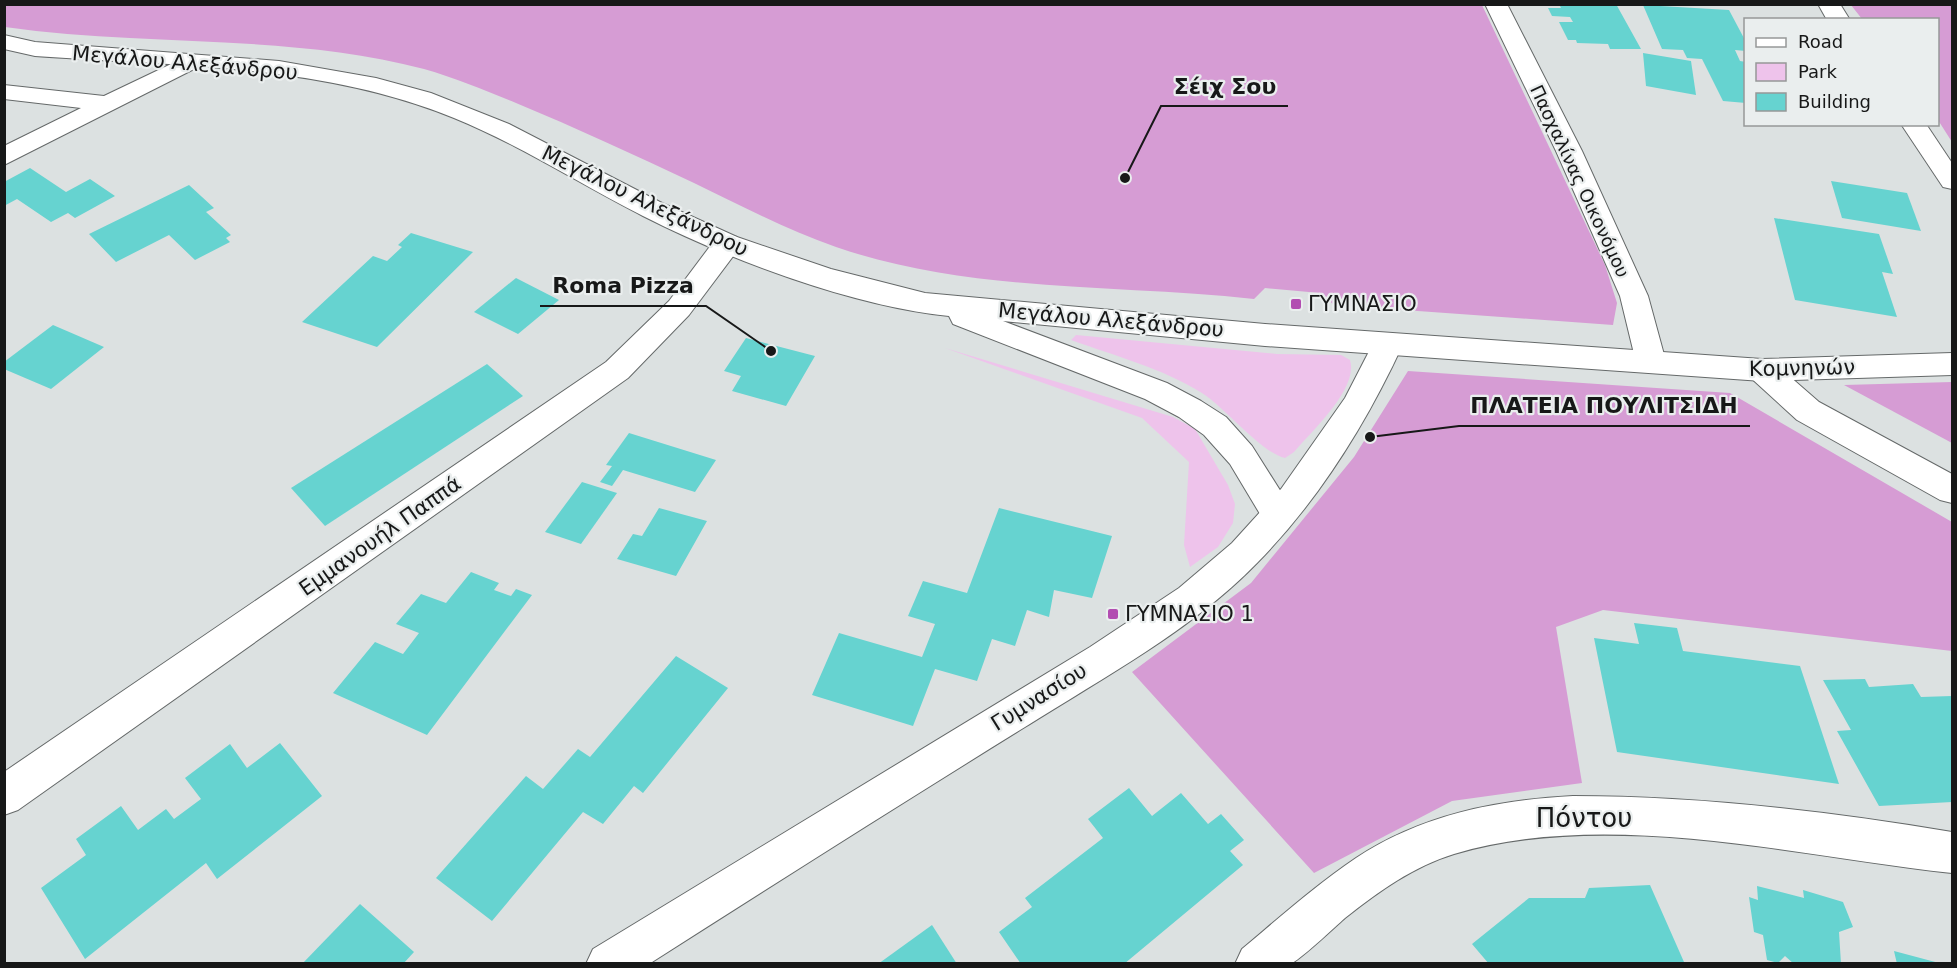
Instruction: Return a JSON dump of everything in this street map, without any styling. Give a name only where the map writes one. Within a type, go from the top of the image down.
[{"type":"street","name":"Πασχαλίνας Οικονόμου","points":[[1496,4],[1569,152],[1634,296],[1651,362]]},
{"type":"street","points":[[1829,4],[1838,18]]},
{"type":"street","name":"Μεγάλου Αλεξάνδρου","points":[[4,42],[35,48],[273,69],[366,84],[422,98],[484,122],[727,244],[877,292],[925,303],[1388,344],[1651,362]]},
{"type":"street","points":[[4,157],[190,62]]},
{"type":"street","points":[[4,92],[110,104]]},
{"type":"street","points":[[1914,126],[1953,181]]},
{"type":"street","name":"Εμμανουήλ Παππά","points":[[4,796],[617,370],[679,308],[727,244]]},
{"type":"street","points":[[925,303],[1156,391],[1190,409],[1215,426],[1241,455],[1278,514]]},
{"type":"street","name":"Γυμνασίου","points":[[608,963],[905,783],[1128,641],[1218,578],[1278,514],[1351,417],[1369,387],[1388,344]]},
{"type":"street","name":"Κομνηνών","points":[[1651,362],[1762,370],[1953,364]]},
{"type":"street","points":[[1762,370],[1808,411],[1953,490]]},
{"type":"street","name":"Πόντου","points":[[1257,963],[1357,885],[1397,858],[1443,836],[1503,822],[1549,816],[1634,818],[1820,833],[1953,853]]},
{"type":"green space","points":[[1076,335],[1277,354],[1341,355],[1350,360],[1351,371],[1341,396],[1332,409],[1294,452],[1285,458],[1265,448],[1212,400],[1187,384],[1155,369],[1071,340]]},
{"type":"green space","points":[[945,348],[1173,417],[1195,429],[1228,485],[1235,504],[1233,523],[1218,547],[1190,567],[1184,545],[1189,462],[1142,418]]},
{"type":"shaded area","points":[[5,4],[1482,5],[1605,265],[1617,303],[1613,325],[1334,305],[1320,293],[1265,288],[1254,299],[1043,285],[990,280],[887,262],[836,247],[782,225],[561,122],[448,76],[373,58],[321,50],[110,37],[5,27]]},
{"type":"shaded area","points":[[1851,5],[1952,5],[1952,142],[1939,122],[1939,18],[1861,18]]},
{"type":"shaded area","points":[[1408,371],[1730,393],[1952,522],[1952,651],[1603,610],[1556,627],[1582,783],[1452,801],[1314,873],[1132,672],[1251,583],[1354,457]]},
{"type":"shaded area","points":[[1952,382],[1952,443],[1844,385]]},
{"type":"building","points":[[1559,4],[1616,4],[1641,49],[1610,49],[1608,44],[1577,43],[1576,40],[1568,40],[1559,22],[1573,22],[1570,17],[1552,16],[1548,8],[1561,8]]},
{"type":"building","points":[[1643,5],[1729,10],[1744,38],[1744,51],[1735,50],[1740,61],[1744,62],[1744,103],[1723,101],[1702,59],[1687,58],[1683,50],[1662,49]]},
{"type":"building","points":[[1643,53],[1691,61],[1696,95],[1646,86]]},
{"type":"building","points":[[30,168],[66,192],[90,179],[115,196],[75,218],[68,213],[51,222],[17,199],[4,206],[4,182]]},
{"type":"building","points":[[1831,181],[1907,193],[1921,231],[1842,218]]},
{"type":"building","points":[[189,185],[214,208],[206,212],[231,235],[226,238],[230,242],[195,260],[169,235],[116,262],[89,234]]},
{"type":"building","points":[[1774,218],[1879,234],[1893,274],[1882,272],[1897,317],[1795,300]]},
{"type":"building","points":[[411,233],[473,252],[377,347],[302,322],[373,256],[387,261],[402,247],[398,245]]},
{"type":"building","points":[[516,278],[559,300],[518,334],[474,312]]},
{"type":"building","points":[[53,325],[104,347],[51,389],[4,369],[4,362]]},
{"type":"building","points":[[746,338],[815,356],[786,406],[732,391],[741,376],[724,371]]},
{"type":"building","points":[[487,364],[523,396],[325,526],[291,488]]},
{"type":"building","points":[[629,433],[716,460],[695,492],[623,470],[612,486],[600,482],[612,466],[606,465]]},
{"type":"building","points":[[582,482],[617,493],[581,544],[545,532]]},
{"type":"building","points":[[659,508],[707,521],[676,576],[617,559],[633,534],[642,536]]},
{"type":"building","points":[[999,508],[1112,536],[1092,598],[1054,590],[1049,617],[1027,610],[1015,646],[992,639],[977,681],[935,669],[913,726],[812,695],[839,633],[922,657],[935,624],[908,616],[923,581],[967,593]]},
{"type":"building","points":[[471,572],[499,583],[494,590],[511,596],[516,589],[532,595],[427,735],[333,693],[375,642],[403,654],[419,633],[396,624],[421,594],[446,603]]},
{"type":"building","points":[[1634,623],[1677,628],[1683,651],[1800,666],[1839,784],[1617,752],[1594,638],[1639,644]]},
{"type":"building","points":[[676,656],[728,688],[643,793],[634,786],[603,824],[583,812],[492,921],[436,878],[526,776],[543,789],[578,749],[590,757]]},
{"type":"building","points":[[1865,679],[1869,687],[1913,684],[1921,697],[1952,696],[1952,802],[1879,806],[1837,731],[1851,730],[1823,680]]},
{"type":"building","points":[[280,743],[322,796],[217,879],[206,863],[85,959],[41,888],[86,855],[76,839],[121,806],[138,830],[166,809],[174,819],[201,799],[185,778],[230,744],[247,768]]},
{"type":"building","points":[[1129,788],[1152,816],[1181,793],[1208,824],[1221,814],[1244,840],[1230,851],[1243,865],[1124,964],[1021,964],[999,932],[1032,907],[1025,898],[1103,838],[1088,819]]},
{"type":"building","points":[[1650,885],[1684,962],[1682,964],[1489,964],[1472,944],[1529,898],[1585,898],[1589,888]]},
{"type":"building","points":[[1757,886],[1804,898],[1803,890],[1843,902],[1853,927],[1839,932],[1841,964],[1794,964],[1785,956],[1778,963],[1767,960],[1763,935],[1754,932],[1749,897],[1758,900]]},
{"type":"building","points":[[360,904],[414,952],[403,964],[302,964]]},
{"type":"building","points":[[932,925],[957,964],[878,964]]},
{"type":"building","points":[[1894,951],[1939,963],[1939,964],[1897,964]]},
{"type":"place","name":"Σέιχ Σου","points":[[1125,178]]},
{"type":"place","name":"ΓΥΜΝΑΣΙΟ","points":[[1296,304]]},
{"type":"place","name":"Roma Pizza","points":[[771,351]]},
{"type":"place","name":"ΠΛΑΤΕΙΑ ΠΟΥΛΙΤΣΙΔΗ","points":[[1370,437]]},
{"type":"place","name":"ΓΥΜΝΑΣΙΟ 1","points":[[1113,614]]}]
